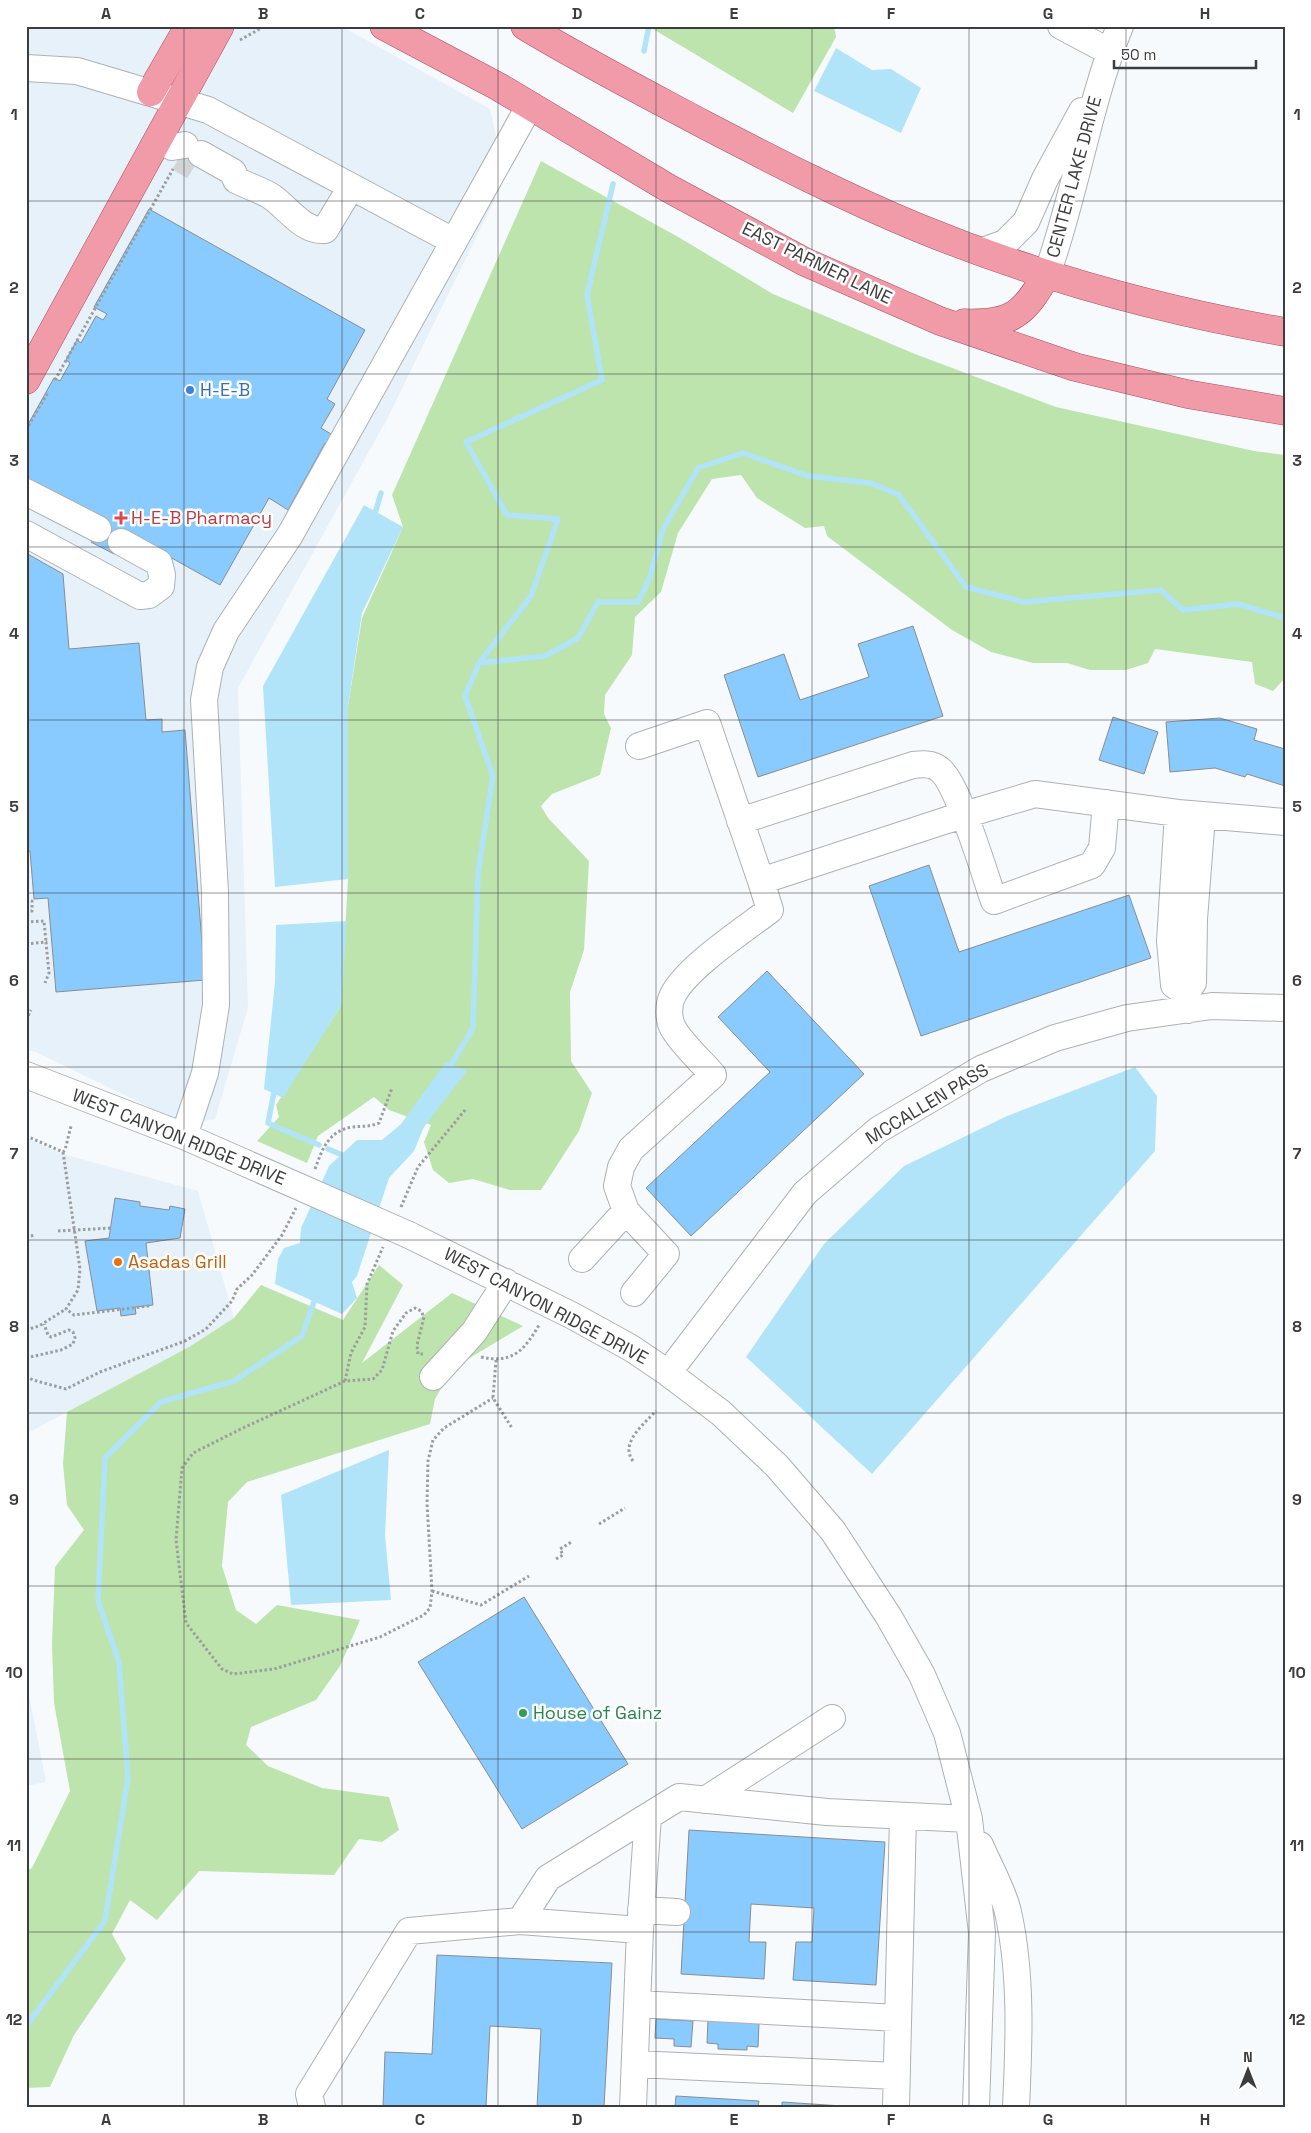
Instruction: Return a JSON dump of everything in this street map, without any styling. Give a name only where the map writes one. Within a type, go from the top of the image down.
[{"type":"main road","points":[[151,92],[189,26]]},
{"type":"main road","name":"EAST PARMER LANE","points":[[384,26],[530,105],[668,188],[805,262],[940,322],[1075,367],[1187,394],[1285,411]]},
{"type":"main road","points":[[526,26],[756,152],[920,228],[1047,274],[1114,294],[1215,319],[1285,332]]},
{"type":"main road","points":[[26,380],[182,152],[180,102],[228,36]]},
{"type":"main road","points":[[940,322],[999,323],[1006,320],[1027,304],[1047,274]]},
{"type":"street","points":[[1061,26],[1110,52]]},
{"type":"street","name":"CENTER LAKE DRIVE","points":[[1047,274],[1073,189],[1100,80],[1120,26]]},
{"type":"street","points":[[26,68],[77,71],[208,110],[453,241]]},
{"type":"street","name":"CENTER LAKE DRIVE","points":[[983,251],[1005,243],[1026,222],[1045,179],[1100,80]]},
{"type":"street","points":[[184,1136],[205,1073],[216,1004],[215,892],[204,700],[210,667],[226,631],[290,535],[530,105]]},
{"type":"street","points":[[182,152],[233,172],[236,180],[271,196],[305,225],[318,230],[325,230],[351,187]]},
{"type":"street","points":[[26,492],[98,529]]},
{"type":"street","points":[[26,534],[140,596],[149,595],[161,586],[162,574],[159,564],[122,542]]},
{"type":"street","points":[[634,1292],[666,1254],[626,1211],[617,1186],[621,1167],[631,1149],[713,1075],[673,1028],[669,1012],[672,996],[683,980],[731,939],[770,910],[707,723],[639,746]]},
{"type":"street","points":[[740,821],[913,765],[928,764],[939,768],[948,778],[964,815],[994,901],[1092,865],[1102,848],[1106,803]]},
{"type":"street","points":[[761,882],[964,815],[1035,794],[1190,815],[1285,822]]},
{"type":"street","points":[[1186,1001],[1174,985],[1170,941],[1190,815]]},
{"type":"street","name":"MCCALLEN PASS","points":[[668,1373],[805,1192],[878,1130],[981,1069],[1055,1038],[1186,1001],[1212,1006],[1285,1008]]},
{"type":"street","name":"WEST CANYON RIDGE DRIVE","points":[[26,1075],[184,1136],[409,1235],[506,1282],[631,1348],[668,1373],[721,1413],[777,1466],[833,1531],[889,1617],[922,1675],[947,1733],[969,1819],[982,1933],[976,2107]]},
{"type":"street","points":[[582,1259],[626,1211]]},
{"type":"street","points":[[433,1377],[474,1332],[506,1282]]},
{"type":"street","points":[[705,1800],[832,1718]]},
{"type":"street","points":[[520,1921],[548,1878],[679,1797],[827,1812],[969,1819]]},
{"type":"street","points":[[633,2107],[641,1920],[648,1816]]},
{"type":"street","points":[[896,2107],[903,1816]]},
{"type":"street","name":"WEST CANYON RIDGE DRIVE","points":[[969,1819],[1008,1911],[1015,1963],[1019,2042],[1016,2107]]},
{"type":"street","points":[[312,2107],[309,2094],[409,1931],[520,1921],[641,1920],[677,1912]]},
{"type":"street","points":[[638,2004],[898,2018]]},
{"type":"street","points":[[636,2064],[896,2076]]},
{"type":"path","points":[[228,36],[242,38],[264,26]]},
{"type":"path","points":[[26,430],[182,152]]},
{"type":"path","points":[[26,901],[32,901],[32,911],[26,912]]},
{"type":"path","points":[[26,922],[44,921],[49,973],[45,983]]},
{"type":"path","points":[[26,944],[46,942]]},
{"type":"path","points":[[26,1020],[31,1010]]},
{"type":"path","points":[[313,1176],[328,1140],[350,1128],[378,1122],[392,1088]]},
{"type":"path","points":[[26,1330],[44,1324],[66,1309],[75,1297],[80,1282],[63,1152],[71,1126]]},
{"type":"path","points":[[26,1136],[63,1152]]},
{"type":"path","points":[[26,1376],[33,1380],[66,1389],[100,1372],[185,1342],[206,1328],[232,1301],[237,1289],[252,1275],[282,1235],[300,1202]]},
{"type":"path","points":[[58,1231],[73,1228],[110,1228]]},
{"type":"path","points":[[26,1237],[35,1236]]},
{"type":"path","points":[[66,1309],[74,1315],[148,1306]]},
{"type":"path","points":[[493,1398],[444,1428],[433,1440],[428,1461],[427,1503],[432,1591],[430,1608],[424,1615],[380,1637],[274,1669],[233,1674],[222,1669],[186,1623],[176,1540],[182,1468],[193,1452],[345,1381],[373,1379],[382,1370],[393,1331],[406,1313],[416,1308],[421,1310],[424,1316],[417,1345],[418,1354],[425,1354],[441,1347],[496,1360],[525,1348],[539,1325]]},
{"type":"path","points":[[26,1358],[61,1350],[73,1344],[75,1338],[72,1332],[69,1330],[51,1337],[48,1336],[44,1324]]},
{"type":"path","points":[[496,1360],[493,1398],[512,1428]]},
{"type":"path","points":[[633,1461],[629,1456],[628,1448],[631,1439],[656,1410]]},
{"type":"path","points":[[600,1524],[626,1508]]},
{"type":"path","points":[[556,1560],[563,1555],[560,1549],[573,1542]]},
{"type":"path","points":[[432,1591],[481,1605],[529,1576]]},
{"type":"shaded area","points":[[26,26],[341,26],[490,109],[500,154],[501,187],[387,419],[238,688],[248,1008],[215,1119],[184,1124],[36,1052],[26,1050]]},
{"type":"shaded area","points":[[26,1138],[63,1154],[198,1191],[234,1318],[189,1347],[26,1434]]},
{"type":"shaded area","points":[[26,1679],[46,1782],[26,1786]]},
{"type":"green space","points":[[648,26],[834,26],[836,37],[793,113]]},
{"type":"green space","points":[[541,161],[680,238],[773,294],[915,354],[1056,407],[1254,451],[1285,455],[1285,678],[1273,691],[1255,684],[1252,662],[1155,649],[1148,663],[1126,670],[1090,670],[1067,663],[1033,663],[991,652],[952,630],[827,536],[824,526],[805,528],[757,498],[741,475],[712,479],[678,533],[661,592],[635,617],[632,655],[605,695],[604,714],[611,728],[600,775],[552,794],[541,806],[548,818],[589,861],[584,950],[570,992],[571,1061],[592,1093],[579,1131],[541,1190],[510,1190],[473,1179],[449,1183],[433,1170],[424,1142],[431,1125],[389,1110],[374,1097],[318,1136],[307,1163],[257,1141],[279,1117],[276,1105],[341,1006],[348,879],[348,706],[362,618],[403,527],[392,495]]},
{"type":"green space","points":[[379,1265],[403,1285],[362,1363],[452,1293],[523,1326],[453,1368],[435,1399],[430,1424],[247,1482],[228,1502],[222,1566],[236,1610],[256,1624],[277,1605],[360,1620],[340,1666],[316,1700],[251,1727],[246,1745],[268,1766],[322,1788],[389,1797],[399,1830],[382,1842],[359,1839],[334,1875],[199,1871],[157,1920],[130,1900],[112,1934],[126,1959],[74,2035],[50,2087],[26,2088],[26,1871],[32,1868],[70,1791],[54,1703],[52,1644],[55,1567],[84,1530],[67,1505],[63,1464],[67,1412],[189,1347],[234,1318],[261,1285],[343,1320]]},
{"type":"water","points":[[836,48],[872,70],[891,69],[921,88],[901,133],[814,91]]},
{"type":"water","points":[[364,505],[403,527],[362,613],[348,706],[348,879],[275,887],[263,686]]},
{"type":"water","points":[[347,921],[341,1006],[283,1098],[264,1089],[275,982],[276,925]]},
{"type":"water","points":[[446,1062],[467,1071],[424,1127],[414,1151],[389,1178],[357,1276],[352,1282],[357,1298],[342,1314],[275,1284],[278,1259],[284,1248],[300,1243],[301,1228],[329,1166],[357,1140],[382,1140],[401,1124]]},
{"type":"water","points":[[1135,1067],[1157,1096],[1155,1151],[872,1474],[746,1357],[824,1244],[904,1166],[1007,1116]]},
{"type":"water","points":[[389,1450],[385,1535],[391,1600],[291,1605],[281,1495]]},
{"type":"building","name":"H-E-B","points":[[149,209],[365,330],[327,399],[335,404],[321,428],[336,437],[331,446],[325,443],[288,510],[269,498],[220,585],[127,533],[114,554],[91,542],[103,521],[26,480],[26,428],[54,378],[60,381],[70,363],[66,360],[77,340],[81,343],[96,316],[103,320],[107,314],[94,307]]},
{"type":"building","points":[[26,553],[63,574],[69,649],[139,643],[146,720],[162,719],[162,732],[185,730],[205,980],[56,992],[48,898],[34,899],[30,851],[26,851]]},
{"type":"building","points":[[913,626],[943,716],[758,777],[724,675],[784,654],[800,700],[869,677],[858,644]]},
{"type":"building","points":[[1113,717],[1158,732],[1144,774],[1099,760]]},
{"type":"building","points":[[1220,718],[1257,729],[1254,740],[1285,749],[1285,786],[1247,774],[1245,777],[1215,768],[1170,772],[1166,722]]},
{"type":"building","points":[[929,865],[959,952],[1129,895],[1151,958],[921,1036],[869,886]]},
{"type":"building","points":[[767,971],[864,1074],[691,1236],[646,1188],[770,1072],[718,1017]]},
{"type":"building","name":"Asadas Grill","points":[[115,1198],[140,1202],[140,1206],[169,1210],[170,1206],[185,1209],[180,1238],[146,1243],[153,1305],[135,1307],[136,1314],[121,1316],[120,1308],[97,1311],[85,1241],[109,1238]]},
{"type":"building","name":"House of Gainz","points":[[524,1597],[628,1764],[522,1829],[418,1662]]},
{"type":"building","points":[[689,1830],[885,1842],[876,1985],[793,1980],[796,1942],[812,1942],[814,1908],[751,1904],[749,1942],[766,1942],[764,1979],[681,1974]]},
{"type":"building","points":[[437,1955],[612,1963],[604,2107],[537,2107],[541,2029],[490,2026],[486,2107],[383,2107],[385,2052],[432,2054]]},
{"type":"building","points":[[656,2019],[693,2021],[691,2047],[674,2046],[674,2039],[655,2038]]},
{"type":"building","points":[[708,2020],[759,2023],[758,2047],[747,2046],[747,2050],[718,2049],[718,2044],[707,2043]]},
{"type":"building","points":[[676,2096],[759,2101],[758,2107],[675,2107]]},
{"type":"building","points":[[782,2102],[857,2107],[782,2107]]},
{"type":"waterway","points":[[644,51],[649,26]]},
{"type":"waterway","points":[[448,1070],[473,1028],[478,873],[493,776],[465,696],[479,663],[531,596],[558,519],[507,515],[466,442],[602,380],[587,295],[613,184]]},
{"type":"waterway","points":[[479,663],[545,656],[578,638],[598,602],[638,602],[650,577],[663,529],[698,468],[743,453],[808,476],[871,483],[899,495],[966,587],[1024,602],[1161,590],[1183,610],[1238,604],[1285,618]]},
{"type":"waterway","points":[[374,517],[381,493]]},
{"type":"waterway","points":[[275,1087],[268,1123],[319,1145]]},
{"type":"waterway","points":[[328,1149],[347,1157]]},
{"type":"waterway","points":[[26,2026],[105,1921],[128,1778],[119,1662],[98,1601],[105,1458],[161,1402],[234,1381],[302,1336],[316,1296]]},
{"type":"tunnel","points":[[179,158],[194,167]]},
{"type":"place","name":"H-E-B","points":[[190,390]]},
{"type":"place","name":"H-E-B Pharmacy","points":[[121,518]]},
{"type":"place","name":"Asadas Grill","points":[[118,1262]]},
{"type":"place","name":"House of Gainz","points":[[523,1713]]}]
